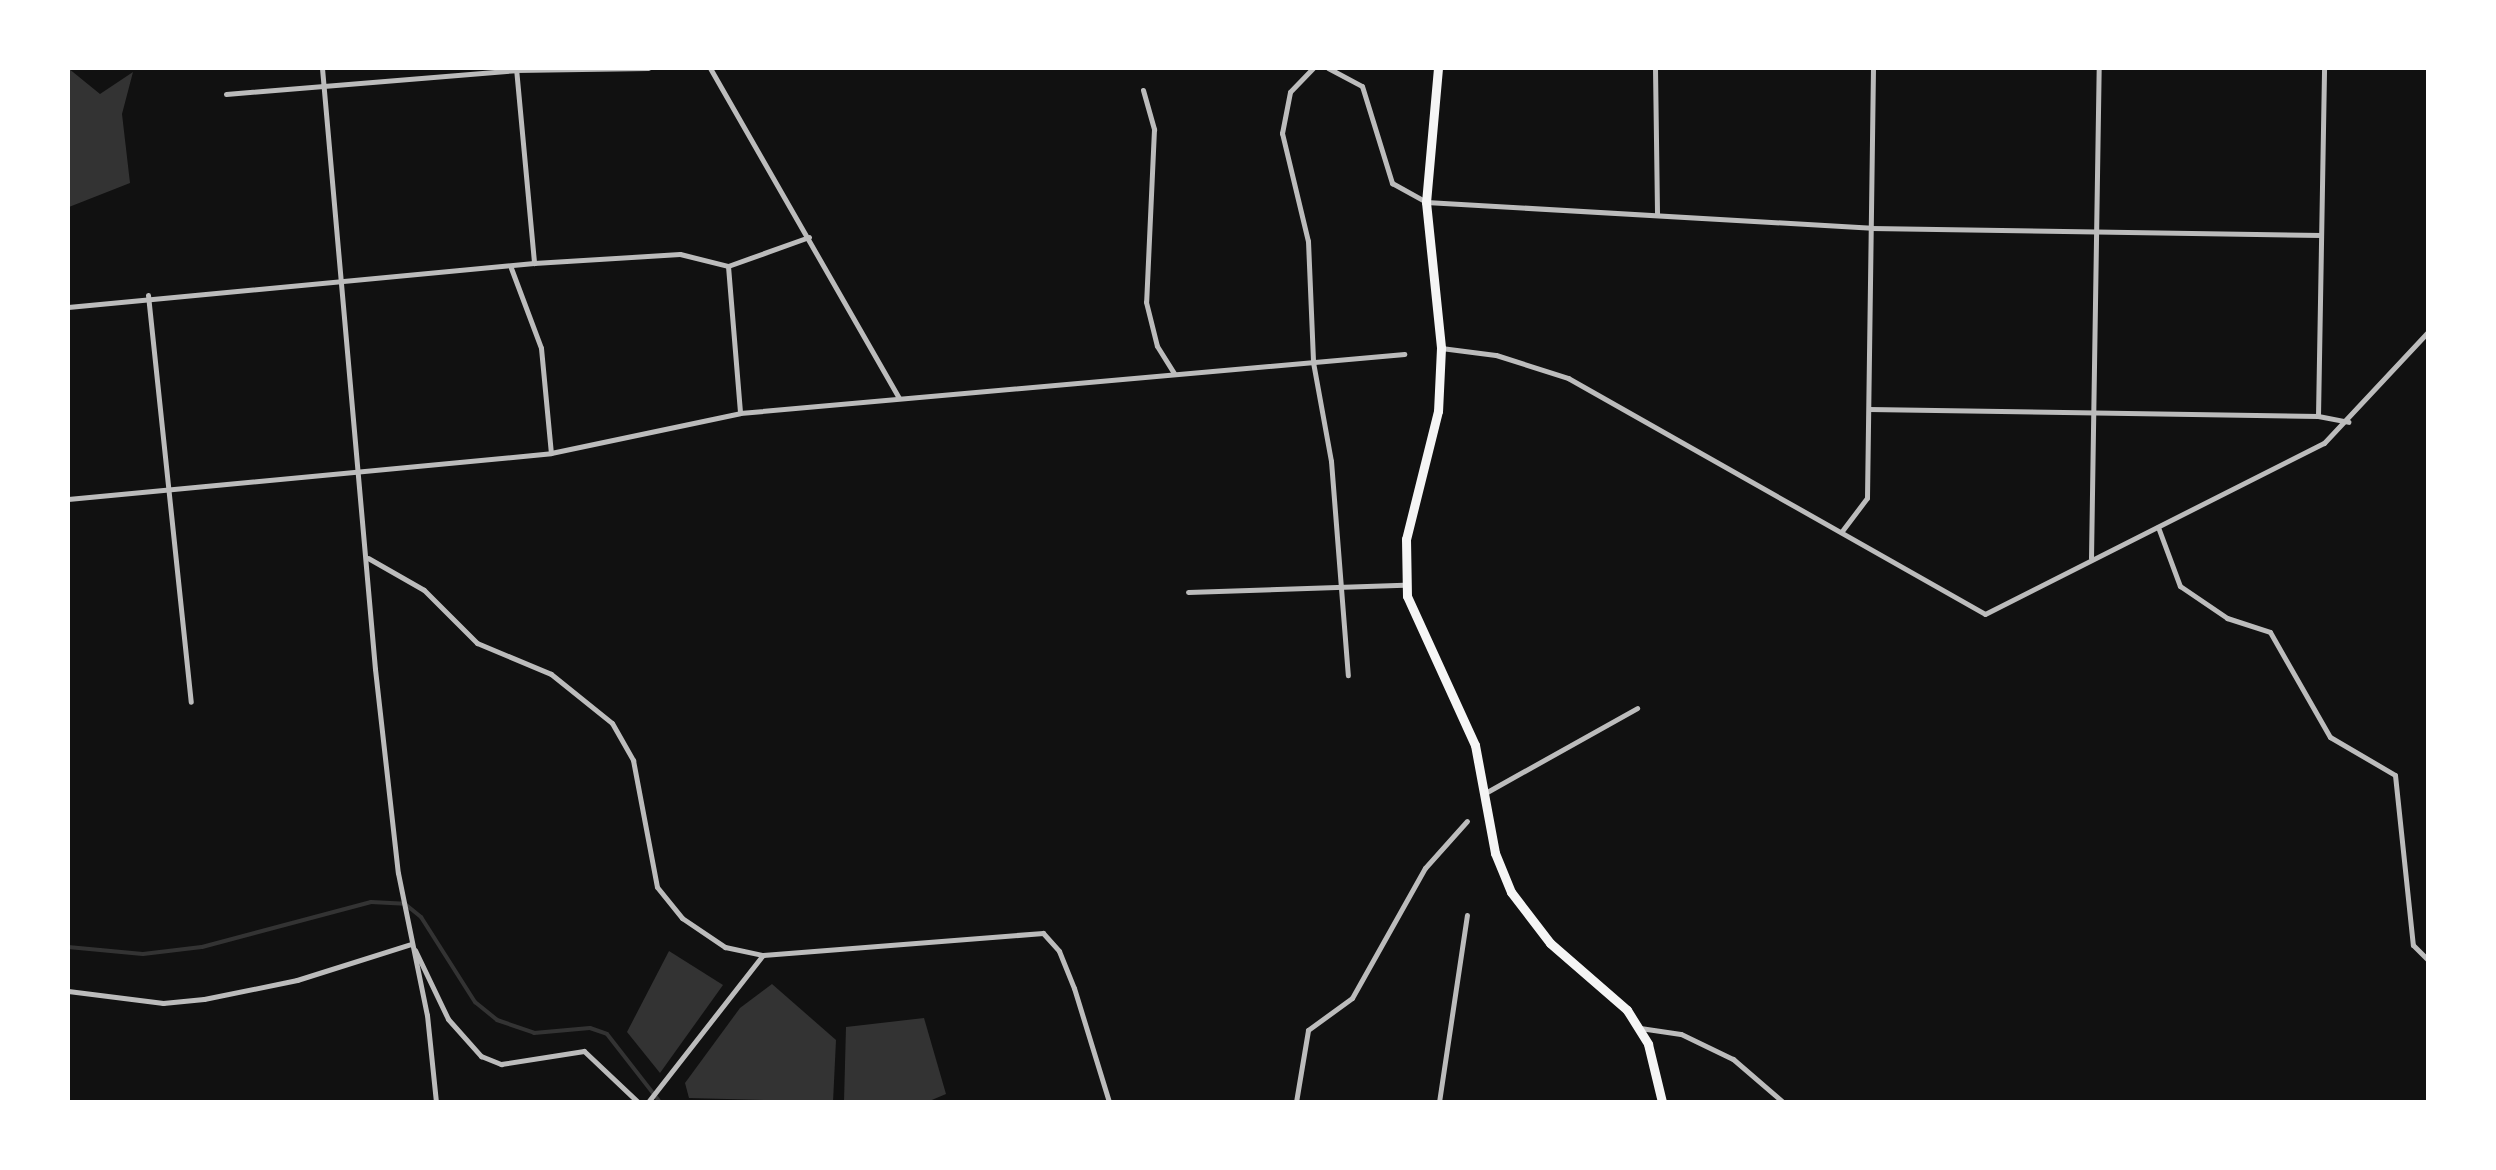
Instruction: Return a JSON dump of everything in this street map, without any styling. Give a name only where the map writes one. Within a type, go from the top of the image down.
[{"type":"highway","points":[[1438,68],[1426,202],[1441,348],[1434,442],[1406,539],[1404,585],[1415,625],[1475,745],[1495,854],[1522,909],[1550,942],[1608,989],[1640,1028],[1662,1102]]},
{"type":"street","points":[[322,68],[398,873],[436,1102]]},
{"type":"street","points":[[226,94],[324,90],[516,69],[648,68]]},
{"type":"street","points":[[710,68],[900,398]]},
{"type":"street","points":[[1314,68],[1290,92],[1282,133],[1308,241],[1313,362],[1332,462],[1348,675]]},
{"type":"street","points":[[1328,68],[1362,86],[1392,182],[1426,202],[1871,228],[2321,235]]},
{"type":"street","points":[[1656,68],[1656,214]]},
{"type":"street","points":[[1842,532],[1867,498],[1873,68]]},
{"type":"street","points":[[2091,558],[2098,68]]},
{"type":"street","points":[[2318,416],[2324,68]]},
{"type":"street","points":[[516,69],[534,263]]},
{"type":"street","points":[[1144,90],[1154,129],[1146,302],[1156,346],[1174,373]]},
{"type":"street","points":[[68,307],[148,296],[534,263],[680,254],[728,266],[808,237]]},
{"type":"street","points":[[728,266],[740,413]]},
{"type":"street","points":[[511,267],[542,348],[551,453]]},
{"type":"street","points":[[148,296],[191,702]]},
{"type":"street","points":[[1441,348],[1496,355],[1568,378],[1985,614],[2091,558],[2285,466],[2348,422],[2428,332]]},
{"type":"street","points":[[68,499],[551,453],[740,413],[1404,354]]},
{"type":"street","points":[[1869,410],[2318,416],[2348,422]]},
{"type":"street","points":[[2158,527],[2180,586],[2227,618],[2270,632],[2330,737],[2395,775],[2414,945],[2428,960]]},
{"type":"street","points":[[368,558],[424,590],[447,620],[477,643],[551,674],[612,723],[633,760],[652,869],[665,903],[726,947],[762,955],[1042,933],[1059,951],[1111,1101]]},
{"type":"street","points":[[1188,592],[1343,590],[1404,585]]},
{"type":"street","points":[[1486,792],[1637,708]]},
{"type":"street","points":[[1296,1102],[1308,1030],[1352,998],[1424,868],[1467,821]]},
{"type":"street","points":[[1439,1102],[1467,915]]},
{"type":"street","points":[[68,991],[163,1002],[204,999],[297,980],[411,944]]},
{"type":"street","points":[[411,944],[448,1019],[481,1056],[501,1064],[584,1051],[638,1102]]},
{"type":"street","points":[[648,1102],[762,955]]},
{"type":"street","points":[[1640,1028],[1661,1027],[1733,1059],[1783,1102]]},
{"type":"shaded area","points":[[68,68],[100,94],[133,72],[122,114],[130,183],[69,207]]},
{"type":"shaded area","points":[[669,951],[723,985],[660,1073],[627,1032]]},
{"type":"shaded area","points":[[772,984],[836,1040],[833,1102],[689,1098],[685,1083],[740,1008]]},
{"type":"shaded area","points":[[924,1018],[946,1094],[927,1102],[844,1102],[846,1027]]},
{"type":"waterway","points":[[68,947],[143,954],[202,947],[371,902],[405,904],[421,917],[475,1002],[497,1020],[534,1033],[590,1028],[607,1034],[660,1102]]}]
